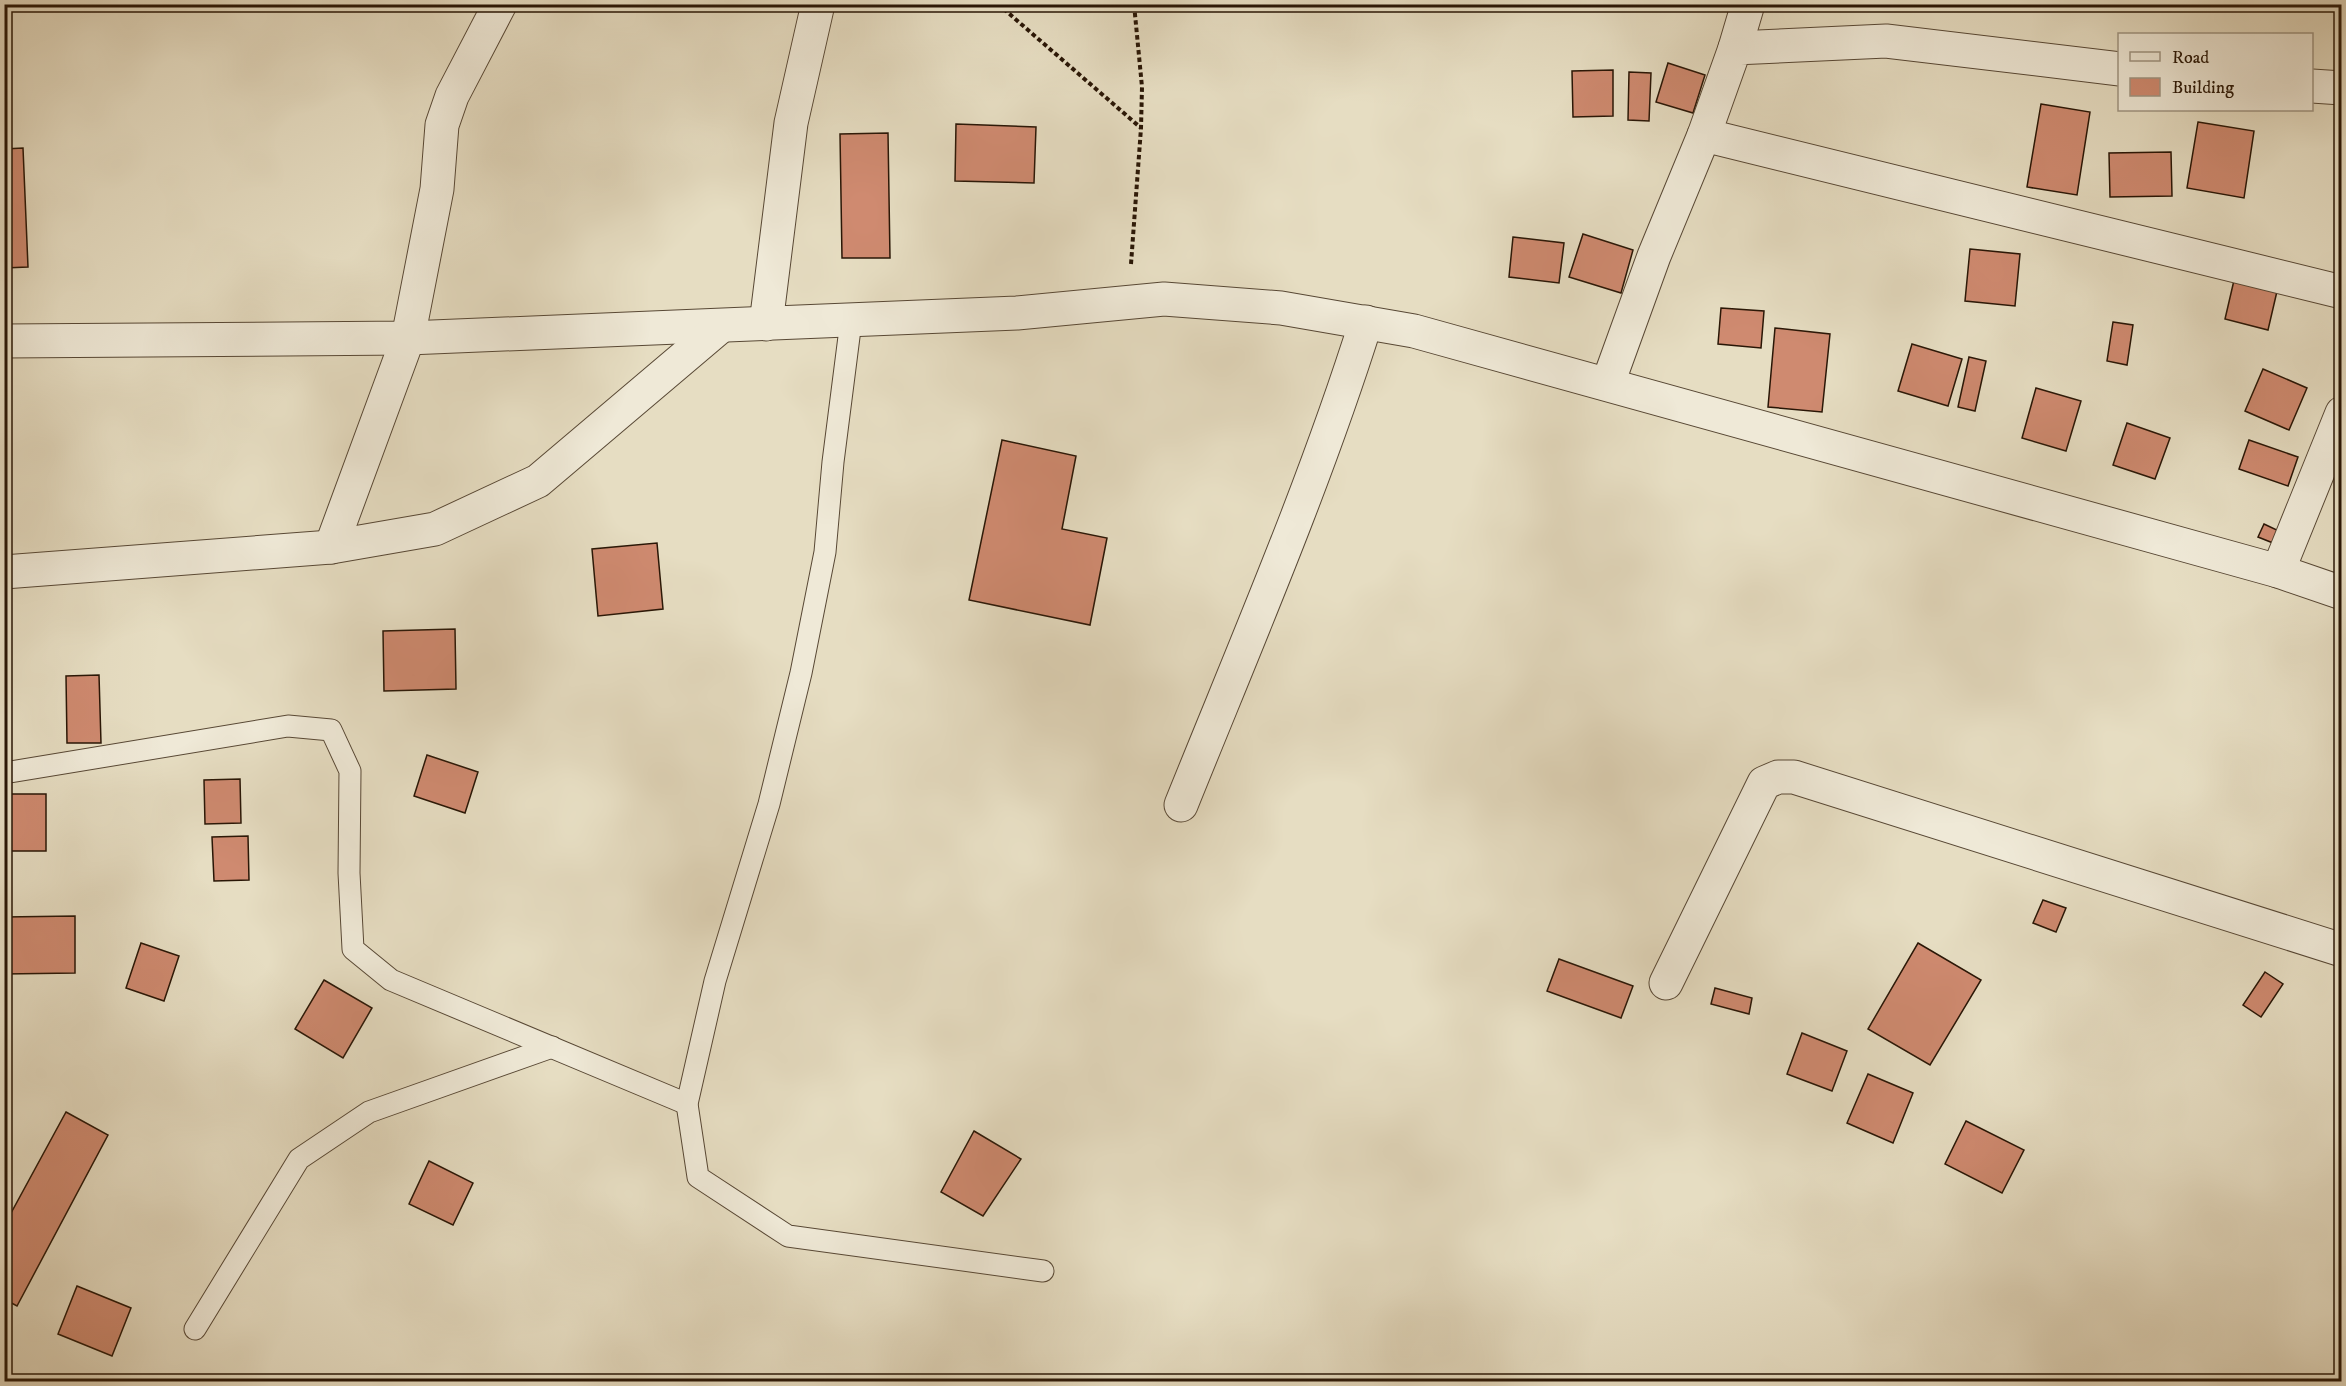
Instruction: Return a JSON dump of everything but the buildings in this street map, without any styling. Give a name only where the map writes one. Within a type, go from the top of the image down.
[{"type":"street","points":[[332,547],[408,338],[437,189],[442,125],[452,96],[500,4]]},
{"type":"street","points":[[766,324],[791,123],[818,4]]},
{"type":"street","points":[[1608,383],[1653,256],[1704,135],[1748,4]]},
{"type":"street","points":[[1735,48],[1886,41],[2118,69]]},
{"type":"street","points":[[2313,86],[2342,88]]},
{"type":"street","points":[[1704,135],[2342,292]]},
{"type":"street","points":[[4,341],[408,338],[1017,313],[1164,300],[1281,308],[1414,331],[1608,383],[2278,571],[2342,593]]},
{"type":"street","points":[[1181,806],[1343,396],[1366,322]]},
{"type":"street","points":[[4,572],[332,547],[435,529],[538,481],[721,326]]},
{"type":"street","points":[[2278,571],[2342,413]]},
{"type":"street","points":[[1666,983],[1764,783],[1778,777],[1794,777],[2342,950]]},
{"type":"lane","points":[[851,321],[833,462],[825,552],[801,673],[769,804],[715,981],[687,1104],[698,1178],[788,1236],[1043,1271]]},
{"type":"lane","points":[[4,773],[288,726],[331,730],[350,771],[349,873],[353,949],[391,980],[687,1104]]},
{"type":"lane","points":[[195,1329],[299,1160],[369,1112],[552,1047]]},
{"type":"path","points":[[998,4],[1141,128]]},
{"type":"path","points":[[1128,303],[1142,87],[1134,4]]}]
